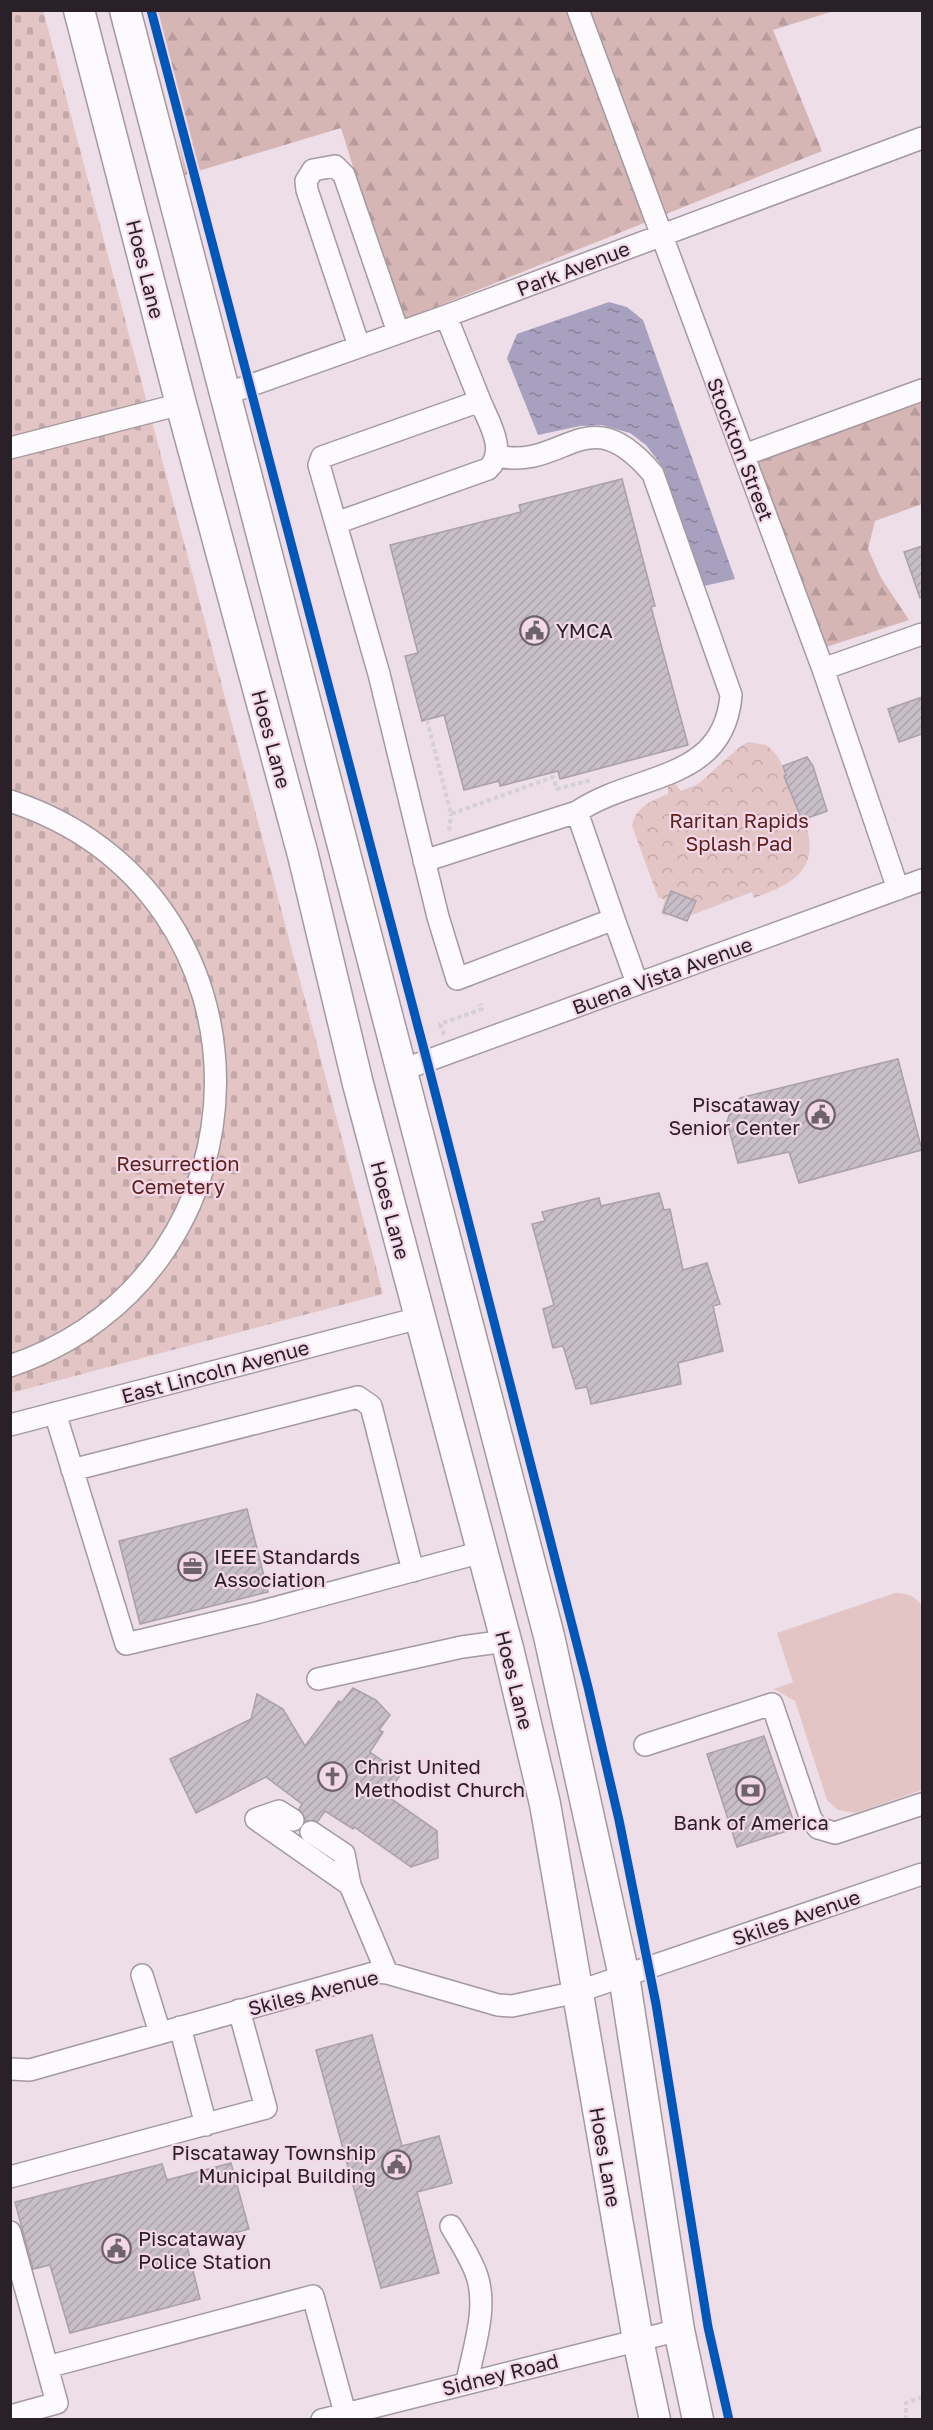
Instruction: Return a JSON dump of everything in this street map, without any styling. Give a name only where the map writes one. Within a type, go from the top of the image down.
[{"type":"highway","name":"Hoes Lane","points":[[79,10],[181,404],[303,855],[358,1083],[506,1641],[545,1804],[638,2340],[655,2420]]},
{"type":"highway","name":"Hoes Lane","points":[[124,10],[549,1636],[624,1976],[679,2330],[698,2420]]},
{"type":"street","name":"Stockton Street","points":[[578,10],[823,669],[898,889]]},
{"type":"street","name":"Park Avenue","points":[[223,395],[446,316],[922,138]]},
{"type":"street","points":[[359,346],[307,190],[306,181],[314,170],[335,166],[344,175],[398,332]]},
{"type":"street","points":[[336,523],[488,469],[497,456],[497,445],[446,316]]},
{"type":"street","points":[[744,455],[922,390]]},
{"type":"street","points":[[480,401],[322,457],[319,465],[378,674],[438,918],[457,979],[614,919]]},
{"type":"street","points":[[10,448],[181,404]]},
{"type":"street","points":[[424,861],[577,812],[597,798],[679,769],[705,755],[722,734],[730,711],[731,695],[653,474],[634,451],[612,439],[592,437],[516,460],[497,456]]},
{"type":"street","points":[[823,669],[922,634]]},
{"type":"street","points":[[10,801],[38,811],[88,839],[122,865],[166,917],[192,961],[204,998],[212,1027],[218,1082],[213,1129],[201,1176],[166,1249],[128,1296],[104,1316],[57,1347],[10,1366]]},
{"type":"street","points":[[577,812],[637,983]]},
{"type":"street","name":"Buena Vista Avenue","points":[[402,1070],[922,880]]},
{"type":"street","name":"East Lincoln Avenue","points":[[10,1425],[419,1318]]},
{"type":"street","points":[[72,1470],[358,1397],[371,1406],[413,1571]]},
{"type":"street","points":[[56,1413],[126,1644],[256,1613],[482,1552]]},
{"type":"street","points":[[318,1678],[462,1647],[506,1641]]},
{"type":"street","points":[[645,1745],[772,1704],[811,1820],[818,1828],[835,1833],[922,1804]]},
{"type":"street","points":[[292,1820],[279,1811],[256,1819],[350,1885]]},
{"type":"street","points":[[311,1832],[344,1854],[350,1885],[387,1973]]},
{"type":"street","name":"Skiles Avenue","points":[[10,2069],[30,2070],[364,1974],[387,1973],[498,2005],[512,2006],[577,1992],[922,1874]]},
{"type":"street","points":[[142,1975],[170,2030],[206,2125]]},
{"type":"street","points":[[10,2177],[266,2109],[239,2010]]},
{"type":"street","points":[[451,2226],[477,2276],[480,2294],[479,2323],[466,2382]]},
{"type":"street","points":[[10,2232],[57,2403],[10,2416]]},
{"type":"street","points":[[47,2367],[313,2296],[345,2413]]},
{"type":"street","name":"Sidney Road","points":[[322,2420],[679,2330]]},
{"type":"path","points":[[427,720],[452,814],[448,836]]},
{"type":"path","points":[[452,814],[554,777],[557,789],[601,777]]},
{"type":"path","points":[[444,1035],[440,1024],[482,1009],[480,1004]]},
{"type":"path","points":[[906,2420],[906,2403],[922,2397]]},
{"type":"green space","name":"Resurrection Cemetery","points":[[43,10],[383,1294],[11,1393],[10,11]]},
{"type":"green space","points":[[153,11],[834,11],[773,30],[822,151],[401,321],[341,128],[185,175]]},
{"type":"green space","points":[[922,403],[922,504],[875,521],[868,549],[881,578],[909,620],[823,648],[756,460]]},
{"type":"green space","name":"Raritan Rapids Splash Pad","points":[[749,742],[766,745],[781,762],[791,795],[805,822],[809,838],[806,863],[800,873],[781,887],[768,893],[754,898],[752,892],[689,916],[695,901],[671,892],[663,911],[668,914],[667,916],[661,914],[665,900],[658,897],[632,826],[634,819],[640,809],[668,794],[668,786],[675,784],[681,791],[698,784],[742,745]]},
{"type":"green space","points":[[895,1593],[911,1596],[922,1606],[922,1790],[856,1813],[838,1810],[827,1800],[795,1701],[774,1689],[793,1682],[777,1633]]},
{"type":"water","points":[[609,302],[627,307],[643,320],[735,579],[704,586],[659,462],[646,445],[630,433],[602,425],[580,426],[538,435],[507,358],[517,334]]},
{"type":"building","name":"YMCA","points":[[622,479],[655,606],[651,607],[688,745],[560,779],[558,771],[500,786],[499,781],[464,790],[444,715],[422,721],[405,656],[418,653],[390,545],[521,512],[519,505]]},
{"type":"building","points":[[922,546],[922,597],[920,598],[904,552]]},
{"type":"building","points":[[922,697],[922,734],[899,742],[888,709]]},
{"type":"building","points":[[807,757],[813,766],[827,811],[802,820],[784,776],[786,775],[783,766]]},
{"type":"building","points":[[671,891],[696,901],[687,921],[663,912]]},
{"type":"building","name":"Piscataway Senior Center","points":[[898,1059],[922,1150],[799,1183],[789,1152],[738,1163],[727,1122],[731,1109],[740,1098]]},
{"type":"building","points":[[659,1193],[664,1210],[670,1209],[683,1270],[707,1263],[720,1304],[713,1306],[723,1351],[678,1363],[681,1384],[591,1404],[587,1387],[576,1389],[563,1346],[553,1348],[543,1309],[554,1305],[532,1224],[545,1221],[542,1212],[599,1198],[601,1206]]},
{"type":"building","name":"IEEE Standards Association","points":[[247,1509],[268,1592],[140,1624],[119,1541]]},
{"type":"building","name":"Christ United Methodist Church","points":[[353,1688],[376,1700],[390,1715],[379,1730],[383,1732],[370,1752],[401,1774],[386,1795],[437,1831],[438,1858],[411,1867],[354,1827],[353,1829],[325,1811],[318,1821],[306,1821],[299,1809],[302,1804],[266,1777],[196,1813],[170,1759],[251,1719],[257,1694],[283,1709],[305,1746],[339,1701],[341,1703]]},
{"type":"building","name":"Bank of America","points":[[764,1736],[796,1828],[737,1847],[707,1754]]},
{"type":"building","name":"Piscataway Township Municipal Building","points":[[372,2035],[402,2146],[439,2136],[452,2183],[417,2192],[439,2273],[381,2288],[316,2050]]},
{"type":"building","name":"Piscataway Police Station","points":[[231,2163],[249,2229],[187,2246],[200,2299],[70,2333],[50,2265],[33,2269],[15,2202],[162,2164],[167,2180]]},
{"type":"cycle path","points":[[151,10],[427,1061],[588,1687],[619,1820],[656,2004],[708,2327],[729,2420]]},
{"type":"place","name":"YMCA","points":[[535,630]]},
{"type":"place","name":"Piscataway Senior Center","points":[[821,1115]]},
{"type":"place","name":"IEEE Standards Association","points":[[193,1567]]},
{"type":"place","name":"Christ United Methodist Church","points":[[333,1777]]},
{"type":"place","name":"Bank of America","points":[[751,1791]]},
{"type":"place","name":"Piscataway Township Municipal Building","points":[[397,2164]]},
{"type":"place","name":"Piscataway Police Station","points":[[117,2249]]}]
